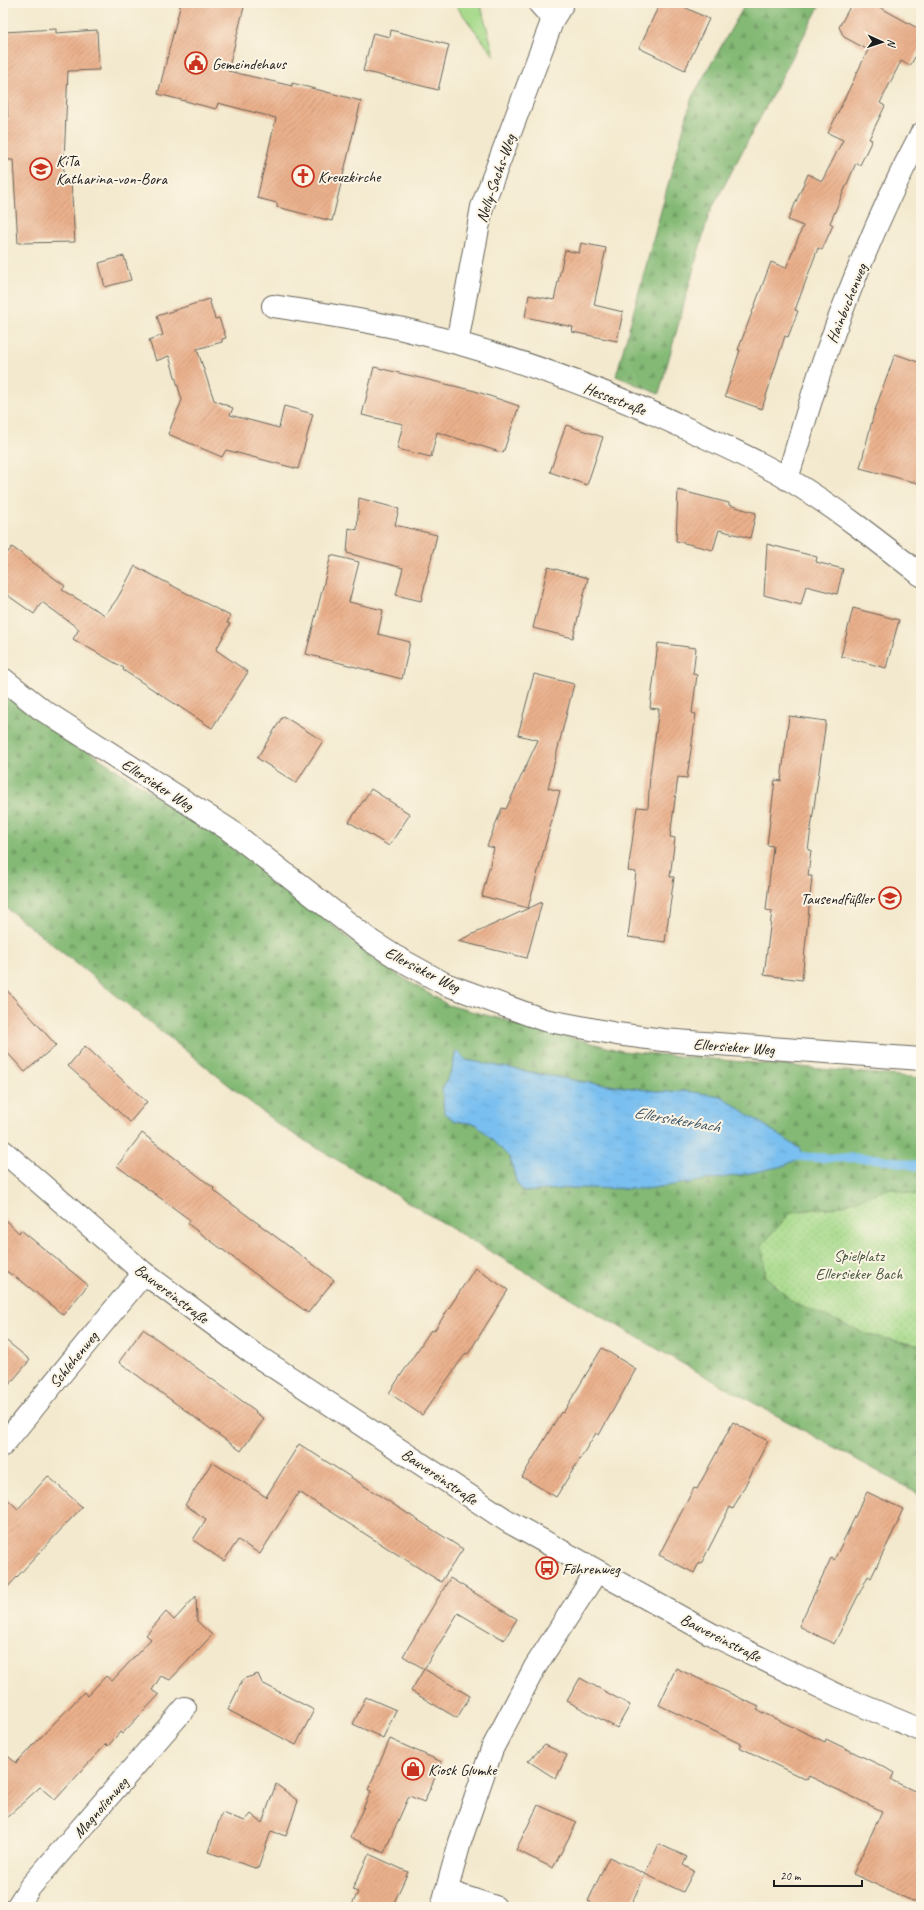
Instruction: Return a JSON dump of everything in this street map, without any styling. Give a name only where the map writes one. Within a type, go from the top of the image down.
[{"type":"street","name":"Nelly-Sachs-Weg","points":[[458,343],[482,207],[552,8]]},
{"type":"street","name":"Hainbuchenweg","points":[[787,478],[825,357],[856,276],[905,164],[921,134]]},
{"type":"street","name":"Hessestraße","points":[[273,306],[402,329],[458,343],[528,364],[641,407],[708,438],[787,478],[854,523],[921,575]]},
{"type":"street","name":"Ellersieker Weg","points":[[3,679],[41,708],[228,829],[371,941],[396,957],[445,984],[544,1020],[617,1034],[663,1040],[921,1059]]},
{"type":"street","name":"Bauvereinstraße","points":[[3,1151],[144,1273],[251,1352],[509,1522],[713,1635],[839,1696],[921,1730]]},
{"type":"street","name":"Schlehenweg","points":[[3,1445],[144,1273]]},
{"type":"street","points":[[495,1907],[444,1899],[460,1842],[492,1750],[535,1667],[597,1571]]},
{"type":"street","name":"Magnolienweg","points":[[17,1907],[30,1887],[185,1708]]},
{"type":"green space","points":[[454,3],[480,3],[495,57]]},
{"type":"green space","points":[[746,3],[821,3],[709,214],[659,394],[616,376],[692,97]]},
{"type":"green space","points":[[3,695],[242,852],[385,967],[448,1005],[622,1051],[921,1078],[921,1197],[891,1188],[837,1207],[791,1212],[869,1335],[921,1346],[921,1495],[685,1365],[471,1240],[279,1125],[3,905]],"holes":[[[456,1051],[466,1060],[584,1082],[664,1092],[686,1091],[573,1188],[523,1192],[516,1181],[510,1158],[476,1124],[455,1121],[442,1089],[452,1070]]]},
{"type":"green space","name":"Spielplatz Ellersieker Bach","points":[[891,1188],[921,1197],[921,1346],[869,1335],[793,1302],[766,1277],[762,1245],[791,1212],[837,1207]]},
{"type":"water","points":[[456,1050],[466,1060],[584,1082],[664,1092],[686,1091],[721,1096],[800,1149],[803,1157],[783,1166],[741,1175],[646,1189],[573,1188],[523,1192],[516,1181],[510,1158],[476,1124],[455,1121],[444,1113],[442,1089],[452,1070]]},
{"type":"building","points":[[181,3],[245,3],[228,71],[292,86],[292,83],[361,101],[332,221],[277,207],[277,203],[257,198],[276,118],[218,103],[216,109],[158,94]]},
{"type":"building","points":[[660,3],[676,3],[709,19],[685,70],[639,48]]},
{"type":"building","points":[[852,3],[872,3],[921,30],[921,46],[910,66],[901,61],[880,103],[885,106],[869,139],[872,140],[860,165],[856,163],[830,223],[833,225],[822,250],[818,248],[795,310],[798,311],[788,337],[785,336],[762,409],[725,396],[740,350],[738,350],[771,262],[786,268],[803,226],[788,220],[808,174],[822,181],[843,140],[828,133],[868,50],[844,37],[839,27]]},
{"type":"building","points":[[56,29],[56,33],[97,30],[99,70],[68,71],[63,182],[71,181],[75,242],[18,243],[13,160],[6,160],[4,124],[8,123],[4,32]]},
{"type":"building","points":[[391,30],[449,45],[438,90],[363,71],[373,33],[390,37]]},
{"type":"building","points":[[581,243],[606,248],[594,305],[623,312],[617,341],[572,332],[573,327],[525,317],[529,295],[554,300],[565,250],[579,253]]},
{"type":"building","points":[[124,256],[131,280],[105,287],[99,263]]},
{"type":"building","points":[[209,299],[215,319],[219,318],[226,338],[222,339],[222,342],[197,349],[214,400],[233,408],[230,415],[279,428],[284,406],[313,414],[298,469],[226,450],[222,457],[168,434],[182,400],[169,356],[156,361],[149,340],[163,335],[157,316]]},
{"type":"building","points":[[895,354],[921,363],[921,484],[860,468],[874,413]]},
{"type":"building","points":[[374,367],[475,391],[519,406],[503,453],[437,432],[431,457],[397,449],[403,424],[362,415]]},
{"type":"building","points":[[566,425],[603,437],[587,485],[550,472]]},
{"type":"building","points":[[678,490],[729,503],[729,505],[756,513],[750,538],[719,530],[713,550],[676,541]]},
{"type":"building","points":[[359,498],[399,509],[395,525],[437,535],[421,601],[396,595],[403,568],[347,553],[349,528],[357,530]]},
{"type":"building","points":[[767,544],[817,557],[816,562],[843,569],[837,594],[806,586],[801,605],[764,595]]},
{"type":"building","points":[[12,547],[65,586],[62,590],[105,615],[117,599],[135,566],[230,616],[227,623],[230,624],[216,650],[248,672],[212,728],[123,670],[124,668],[73,639],[79,629],[42,602],[34,614],[3,592],[3,559]]},
{"type":"building","points":[[331,555],[359,562],[349,602],[383,610],[378,634],[410,642],[402,679],[306,654]]},
{"type":"building","points":[[548,567],[588,578],[573,638],[533,628]]},
{"type":"building","points":[[853,608],[899,620],[886,668],[841,656]]},
{"type":"building","points":[[658,643],[696,648],[693,674],[697,675],[692,713],[696,714],[687,778],[678,777],[670,837],[675,838],[670,877],[674,877],[665,942],[628,937],[636,872],[628,871],[637,807],[648,808],[650,774],[659,709],[650,708]]},
{"type":"building","points":[[534,674],[574,684],[548,788],[560,791],[528,908],[482,896],[494,848],[487,846],[502,808],[506,809],[538,740],[518,735]]},
{"type":"building","points":[[283,716],[323,741],[296,783],[257,758]]},
{"type":"building","points":[[789,716],[826,721],[808,850],[811,850],[808,876],[812,876],[802,980],[764,975],[772,911],[766,910],[773,846],[767,845],[775,780],[781,781]]},
{"type":"building","points":[[371,789],[410,814],[389,846],[349,822]]},
{"type":"building","points":[[542,902],[527,958],[458,941]]},
{"type":"building","points":[[3,986],[56,1045],[25,1072],[3,1048]]},
{"type":"building","points":[[85,1046],[147,1102],[130,1122],[68,1066]]},
{"type":"building","points":[[142,1133],[214,1188],[213,1190],[334,1280],[308,1313],[188,1224],[190,1220],[117,1166]]},
{"type":"building","points":[[3,1218],[19,1233],[21,1230],[88,1285],[63,1315],[24,1283],[3,1269]]},
{"type":"building","points":[[475,1268],[508,1290],[468,1354],[466,1353],[422,1415],[389,1393],[431,1330],[434,1331]]},
{"type":"building","points":[[143,1329],[256,1411],[255,1412],[264,1419],[241,1451],[119,1362]]},
{"type":"building","points":[[3,1338],[30,1360],[3,1392]]},
{"type":"building","points":[[602,1348],[636,1369],[599,1435],[596,1433],[556,1497],[522,1477]]},
{"type":"building","points":[[733,1422],[768,1441],[733,1509],[730,1507],[701,1564],[699,1563],[694,1573],[659,1555],[694,1488],[697,1489]]},
{"type":"building","points":[[299,1444],[463,1549],[441,1582],[299,1492],[260,1554],[238,1540],[224,1561],[193,1540],[206,1519],[185,1505],[212,1462],[266,1497]]},
{"type":"building","points":[[48,1476],[82,1507],[3,1592],[3,1495],[18,1509]]},
{"type":"building","points":[[867,1492],[903,1509],[871,1578],[868,1576],[834,1644],[799,1626],[831,1558],[834,1560]]},
{"type":"building","points":[[450,1578],[517,1619],[504,1640],[458,1613],[424,1669],[403,1656]]},
{"type":"building","points":[[196,1596],[197,1621],[212,1635],[170,1680],[161,1676],[152,1690],[159,1695],[122,1734],[120,1732],[108,1746],[106,1744],[55,1800],[40,1787],[3,1821],[3,1752],[16,1763],[84,1692],[87,1696],[106,1676],[112,1681],[151,1639],[146,1635],[166,1612],[174,1620]]},
{"type":"building","points":[[676,1668],[759,1707],[757,1710],[825,1742],[826,1739],[884,1767],[894,1773],[891,1780],[921,1794],[921,1905],[853,1874],[882,1811],[809,1776],[807,1780],[739,1747],[741,1744],[659,1705]]},
{"type":"building","points":[[424,1669],[470,1696],[457,1718],[411,1691]]},
{"type":"building","points":[[258,1674],[262,1683],[314,1710],[296,1745],[228,1710],[243,1679]]},
{"type":"building","points":[[580,1678],[630,1705],[617,1728],[567,1701]]},
{"type":"building","points":[[366,1697],[396,1710],[383,1738],[353,1724]]},
{"type":"building","points":[[390,1739],[442,1762],[424,1802],[409,1796],[384,1853],[350,1837],[371,1791],[368,1790]]},
{"type":"building","points":[[545,1745],[567,1755],[556,1779],[528,1761]]},
{"type":"building","points":[[276,1784],[298,1801],[286,1836],[271,1831],[258,1869],[208,1852],[222,1813],[245,1821],[251,1814],[262,1823]]},
{"type":"building","points":[[538,1805],[577,1822],[553,1868],[516,1850]]},
{"type":"building","points":[[659,1844],[687,1857],[683,1865],[694,1871],[683,1892],[645,1874]]},
{"type":"building","points":[[369,1854],[408,1872],[392,1907],[351,1907],[358,1892],[352,1890]]},
{"type":"building","points":[[609,1857],[645,1874],[630,1907],[601,1907],[588,1901]]},
{"type":"waterway","name":"Ellersiekerbach","points":[[792,1155],[818,1158],[878,1159],[921,1167]]},
{"type":"place","name":"Gemeindehaus","points":[[196,63]]},
{"type":"place","name":"KiTa Katharina-von-Bora","points":[[41,169]]},
{"type":"place","name":"Kreuzkirche","points":[[303,176]]},
{"type":"place","name":"Tausendfüßler","points":[[890,898]]},
{"type":"place","name":"Föhrenweg","points":[[547,1568]]},
{"type":"place","name":"Kiosk Glumke","points":[[413,1769]]}]
